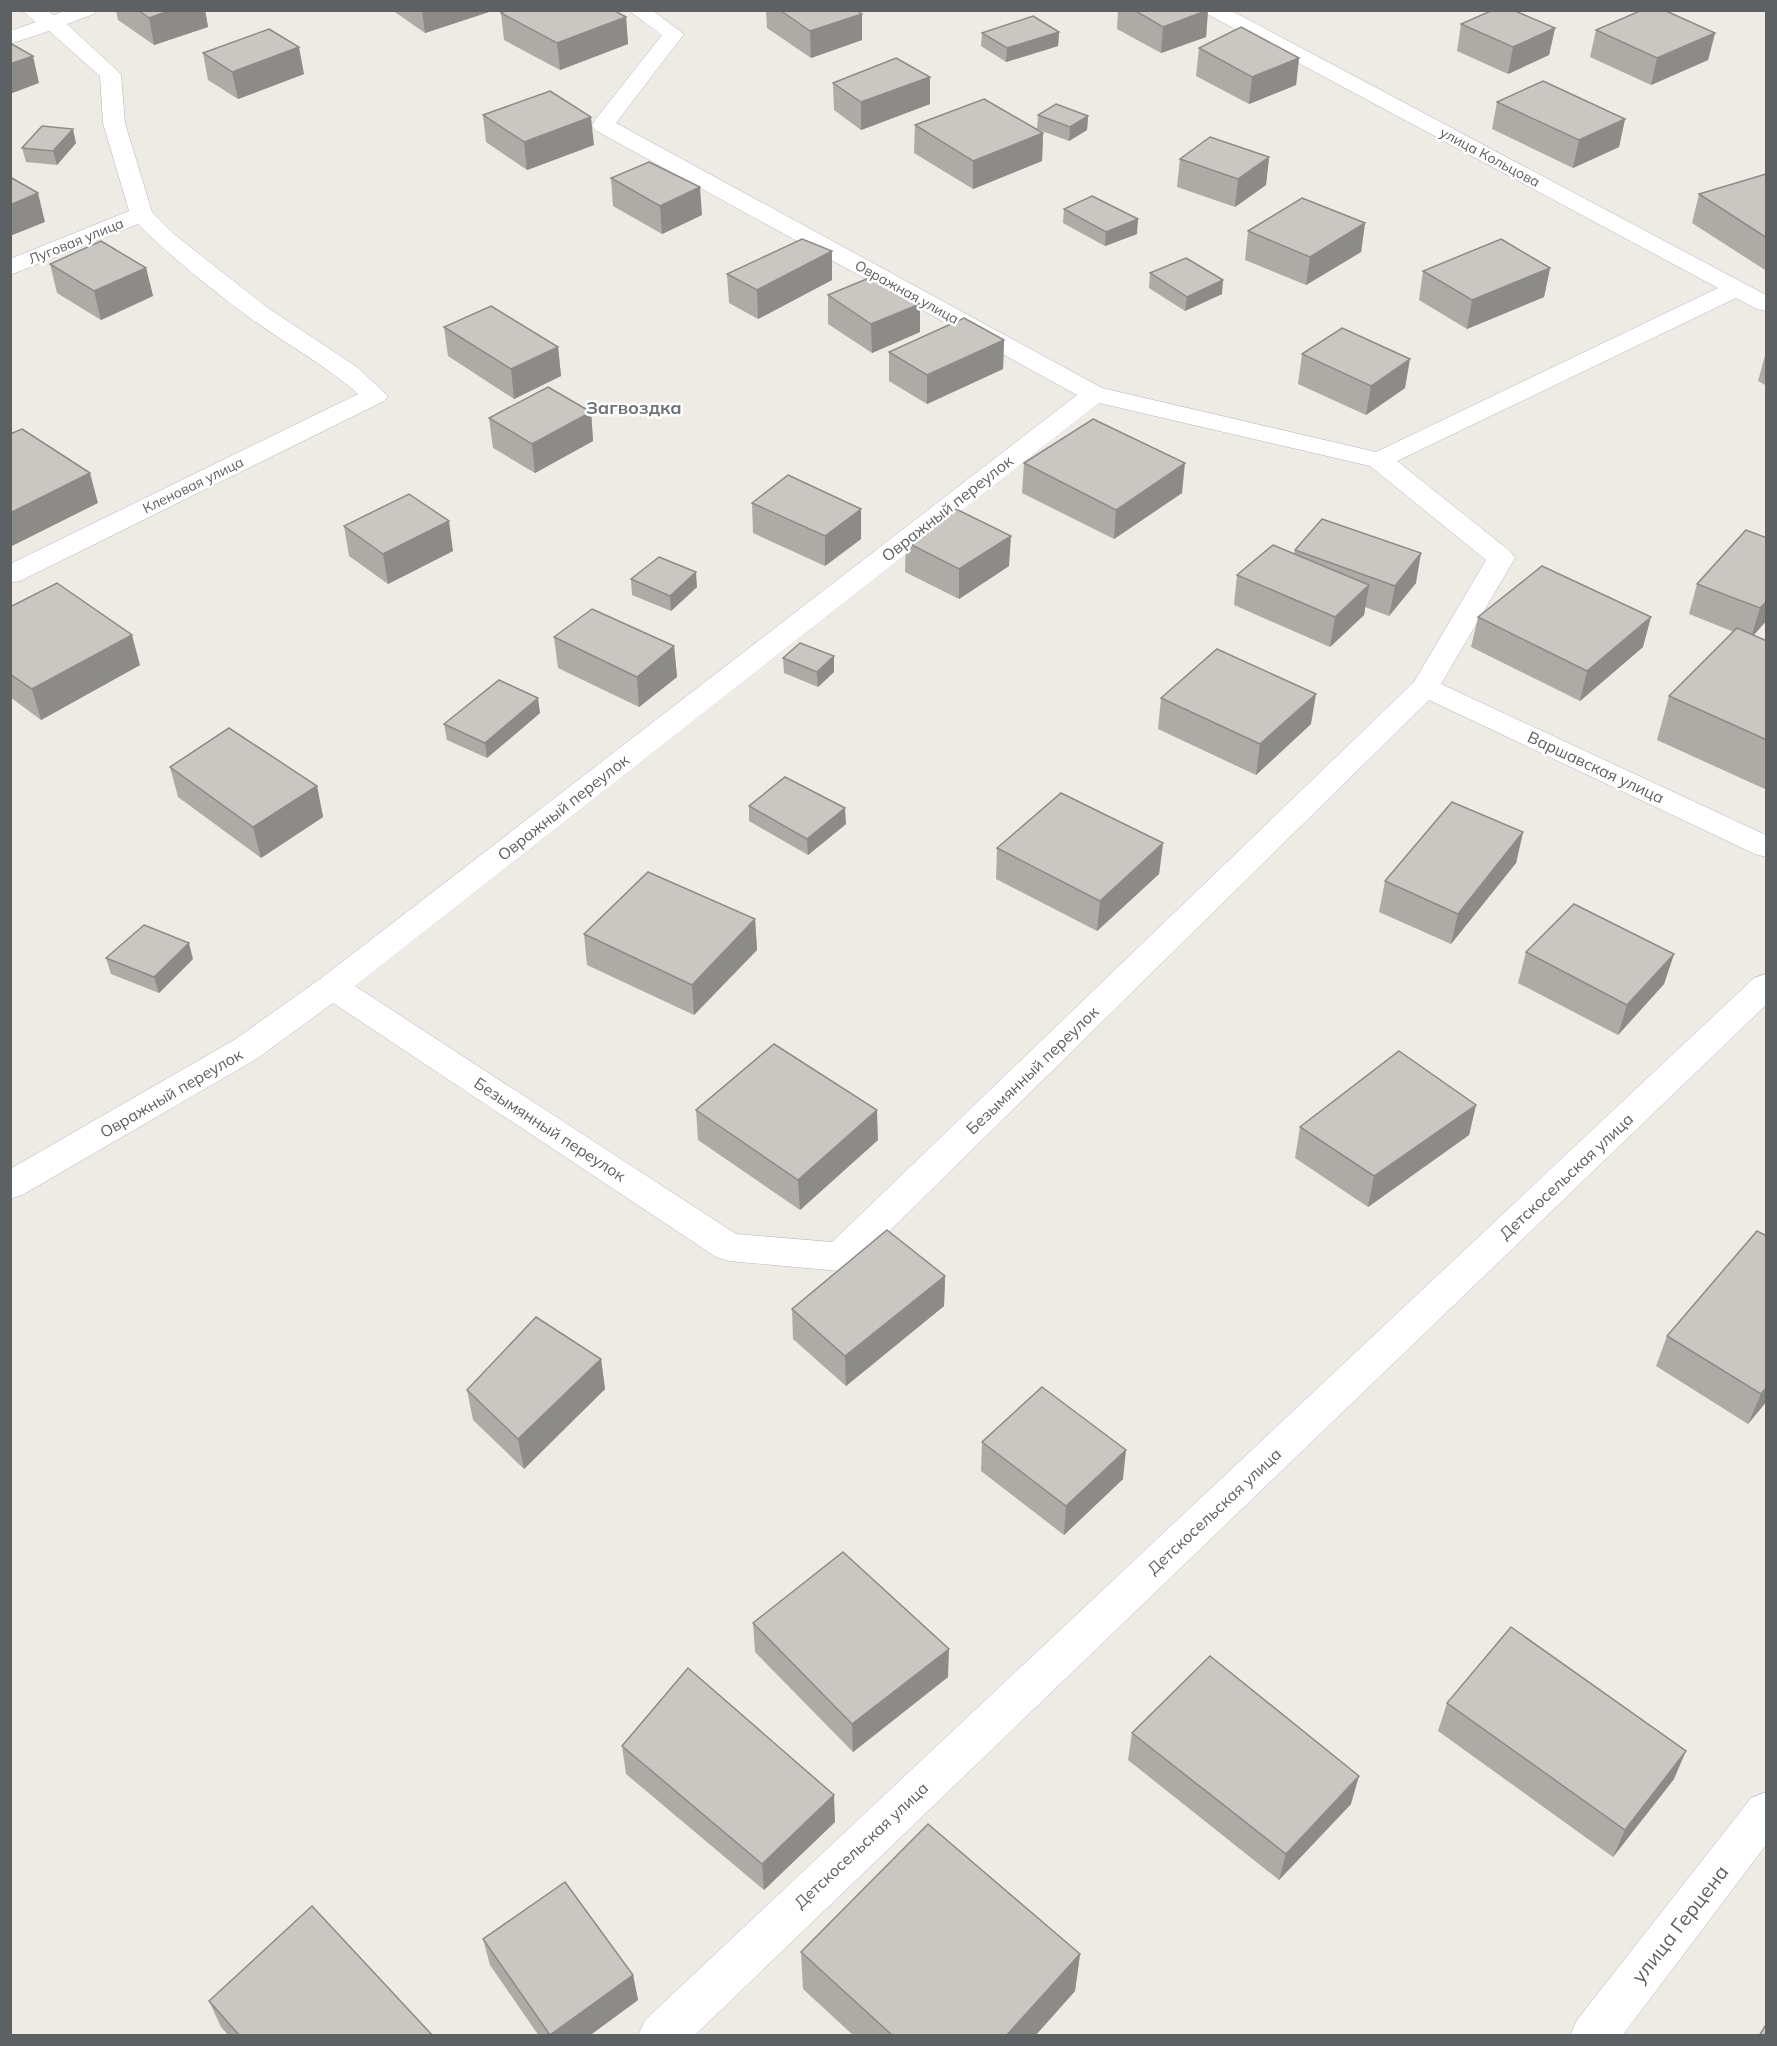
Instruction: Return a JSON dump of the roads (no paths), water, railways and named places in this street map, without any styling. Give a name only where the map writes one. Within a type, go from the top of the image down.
[{"type":"street","points":[[31,10],[53,23],[110,74],[114,123],[141,214]]},
{"type":"street","points":[[10,38],[87,10]]},
{"type":"street","name":"Овражная улица","points":[[638,10],[674,34],[603,126],[1094,394],[1379,460]]},
{"type":"street","name":"улица Кольцова","points":[[1214,10],[1767,304]]},
{"type":"street","name":"Луговая улица","points":[[10,268],[141,214]]},
{"type":"street","name":"Кленовая улица","points":[[10,575],[375,396],[348,372],[259,313],[167,240],[141,214]]},
{"type":"street","points":[[1379,460],[1738,288]]},
{"type":"street","name":"Овражный переулок","points":[[10,1186],[246,1049],[332,987],[1094,394]]},
{"type":"street","name":"Безымянный переулок","points":[[332,987],[729,1247],[840,1257],[1425,687],[1501,558],[1379,460]]},
{"type":"street","name":"Варшавская улица","points":[[1425,687],[1767,848]]},
{"type":"street","name":"Детскосельская улица","points":[[661,2036],[1767,986]]},
{"type":"street","name":"улица Герцена","points":[[1593,2036],[1767,1812]]},
{"type":"district","name":"Загвоздка","points":[[634,408]]}]
